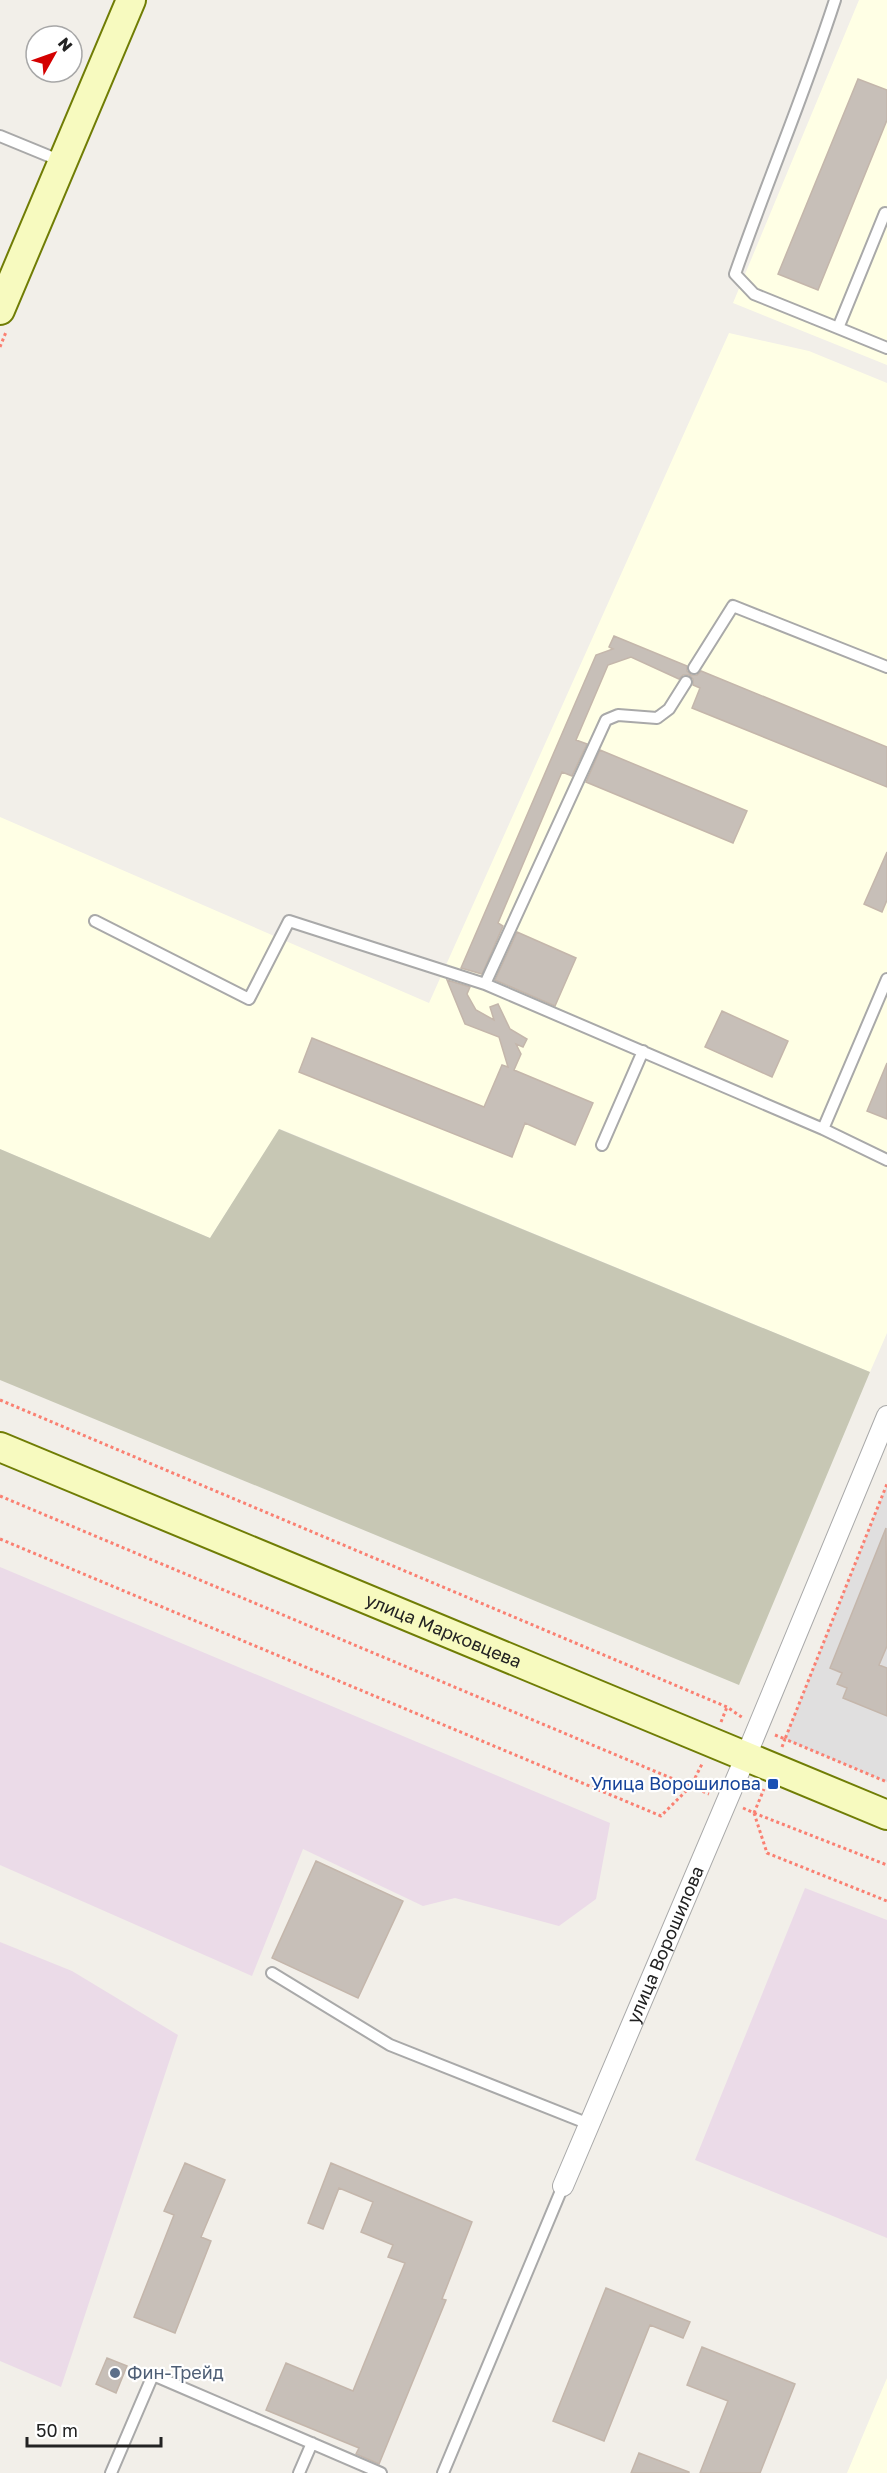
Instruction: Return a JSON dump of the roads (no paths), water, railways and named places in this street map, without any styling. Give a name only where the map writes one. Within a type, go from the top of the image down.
[{"type":"main road","points":[[0,310],[130,0]]},
{"type":"main road","name":"улица Марковцева","points":[[0,1447],[887,1815]]},
{"type":"street","name":"улица Ворошилова","points":[[563,2186],[883,1436],[887,1416]]},
{"type":"lane","points":[[835,0],[810,78],[761,200],[735,274],[754,294],[887,348]]},
{"type":"lane","points":[[0,136],[63,162]]},
{"type":"lane","points":[[838,328],[885,213]]},
{"type":"lane","points":[[694,668],[733,606],[887,667]]},
{"type":"lane","points":[[486,984],[606,720],[618,715],[657,718],[669,709],[686,681]]},
{"type":"lane","points":[[95,921],[249,999],[289,921],[486,984],[823,1129],[887,1160]]},
{"type":"lane","points":[[823,1129],[887,979]]},
{"type":"lane","points":[[602,1145],[643,1051]]},
{"type":"lane","points":[[272,1973],[390,2045],[589,2124]]},
{"type":"lane","name":"улица Ворошилова","points":[[443,2473],[563,2186]]},
{"type":"lane","points":[[111,2473],[153,2375],[381,2473]]},
{"type":"lane","points":[[300,2473],[312,2443]]},
{"type":"place","name":"Улица Ворошилова","points":[[773,1784]]},
{"type":"place","name":"Фин-Трeйд","points":[[115,2373]]}]
